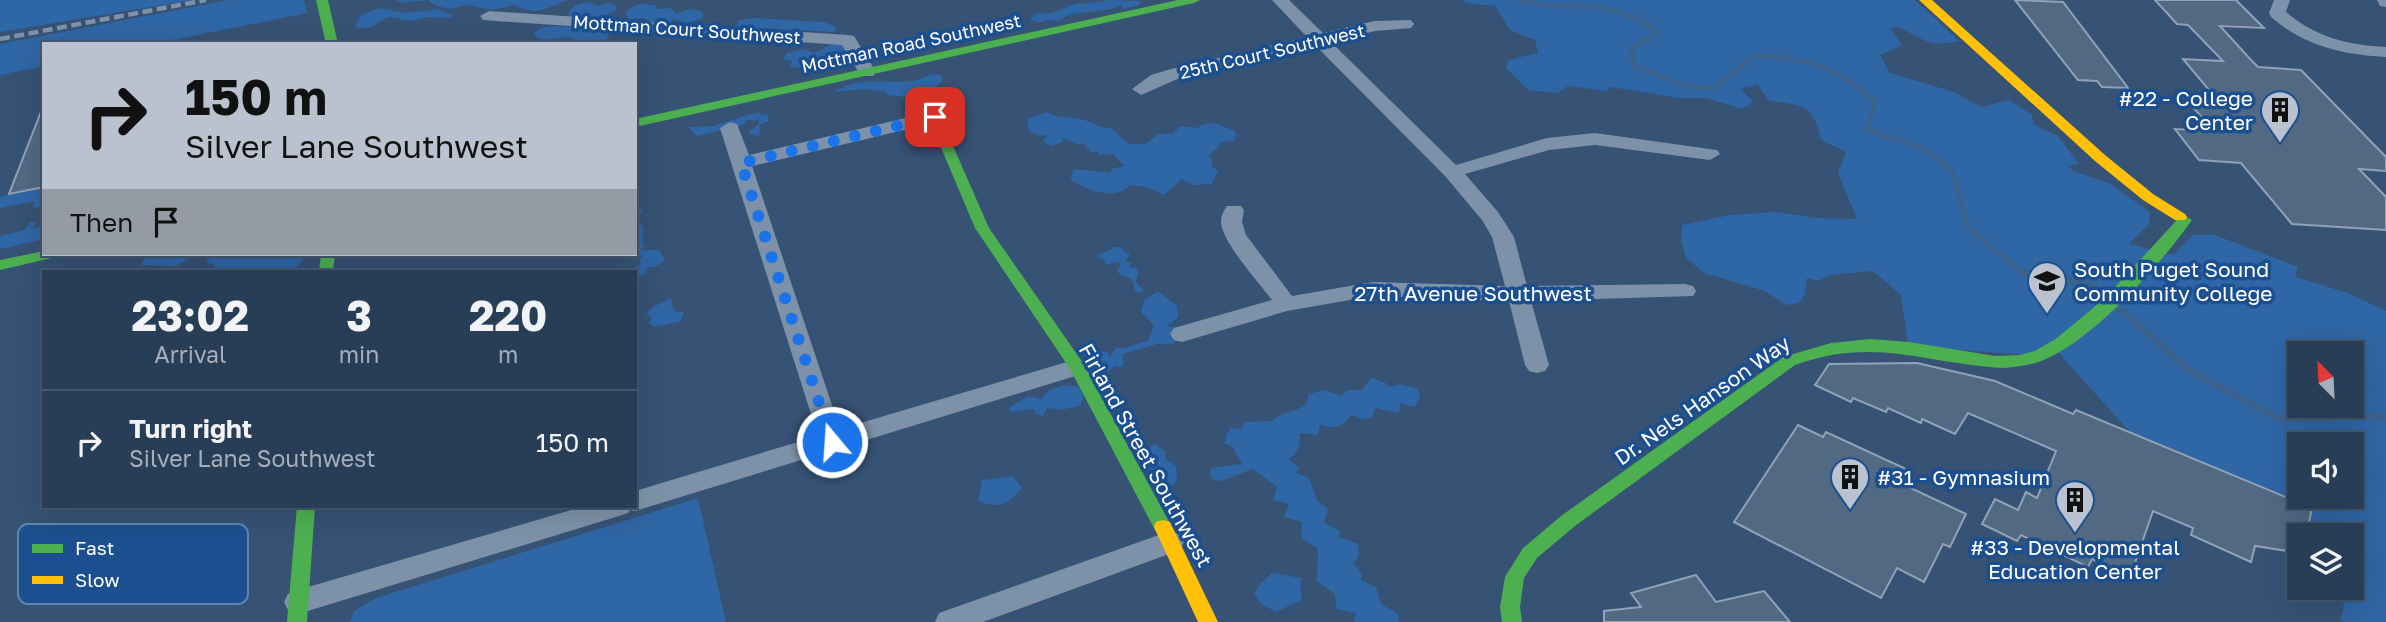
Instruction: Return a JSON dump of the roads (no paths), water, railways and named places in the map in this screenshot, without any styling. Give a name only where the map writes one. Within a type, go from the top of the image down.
[{"type":"street","points":[[322,0],[332,42]]},
{"type":"street","name":"Mottman Road Southwest","points":[[637,123],[1194,0]]},
{"type":"street","points":[[1279,0],[1452,172],[1491,217],[1503,237],[1537,365]]},
{"type":"street","name":"Dr. Nels Hanson Way","points":[[1512,622],[1510,607],[1515,577],[1530,553],[1567,521],[1789,361],[1811,350],[1836,344],[1864,342],[1886,342],[1984,360],[2027,360],[2055,349],[2098,311],[2144,266],[2185,220],[2148,197],[2100,158],[1925,0]]},
{"type":"street","points":[[2282,0],[2277,13],[2307,36],[2335,46],[2386,52]]},
{"type":"street","name":"Mottman Court Southwest","points":[[489,16],[848,40],[867,72]]},
{"type":"street","name":"25th Court Southwest","points":[[1141,89],[1157,79],[1177,73],[1375,26],[1405,24]]},
{"type":"street","name":"Firland Street Southwest","points":[[923,91],[982,228],[1077,367],[1123,449],[1208,622]]},
{"type":"street","points":[[741,163],[935,117]]},
{"type":"street","points":[[730,128],[832,442]]},
{"type":"street","points":[[1452,172],[1547,144],[1595,139],[1710,155]]},
{"type":"street","points":[[1234,210],[1231,222],[1236,236],[1286,304]]},
{"type":"street","points":[[0,265],[42,256]]},
{"type":"street","name":"27th Avenue Southwest","points":[[1182,334],[1286,304],[1373,289],[1517,294],[1685,291]]},
{"type":"street","points":[[637,500],[1077,367]]},
{"type":"street","points":[[306,508],[298,612],[613,508]]},
{"type":"street","points":[[950,622],[1170,542]]},
{"type":"waterway","points":[[1519,0],[1545,5],[1599,7],[1643,22],[1660,32],[1632,48],[1633,65],[1679,84],[1712,89],[1755,55],[1806,62],[1847,79],[1875,101],[1867,130],[1919,147],[1952,170],[1968,228],[2019,270]]},
{"type":"waterway","points":[[2017,268],[2022,272],[2093,285],[2106,296]]},
{"type":"waterway","points":[[2117,306],[2190,371],[2279,419],[2386,416]]},
{"type":"railway","points":[[0,39],[206,0]]},
{"type":"place","name":"#22 - College Center","points":[[2280,144]]},
{"type":"place","name":"South Puget Sound Community College","points":[[2047,315]]},
{"type":"place","name":"#31 - Gymnasium","points":[[1850,511]]},
{"type":"place","name":"#33 - Developmental Education Center","points":[[2075,534]]}]
